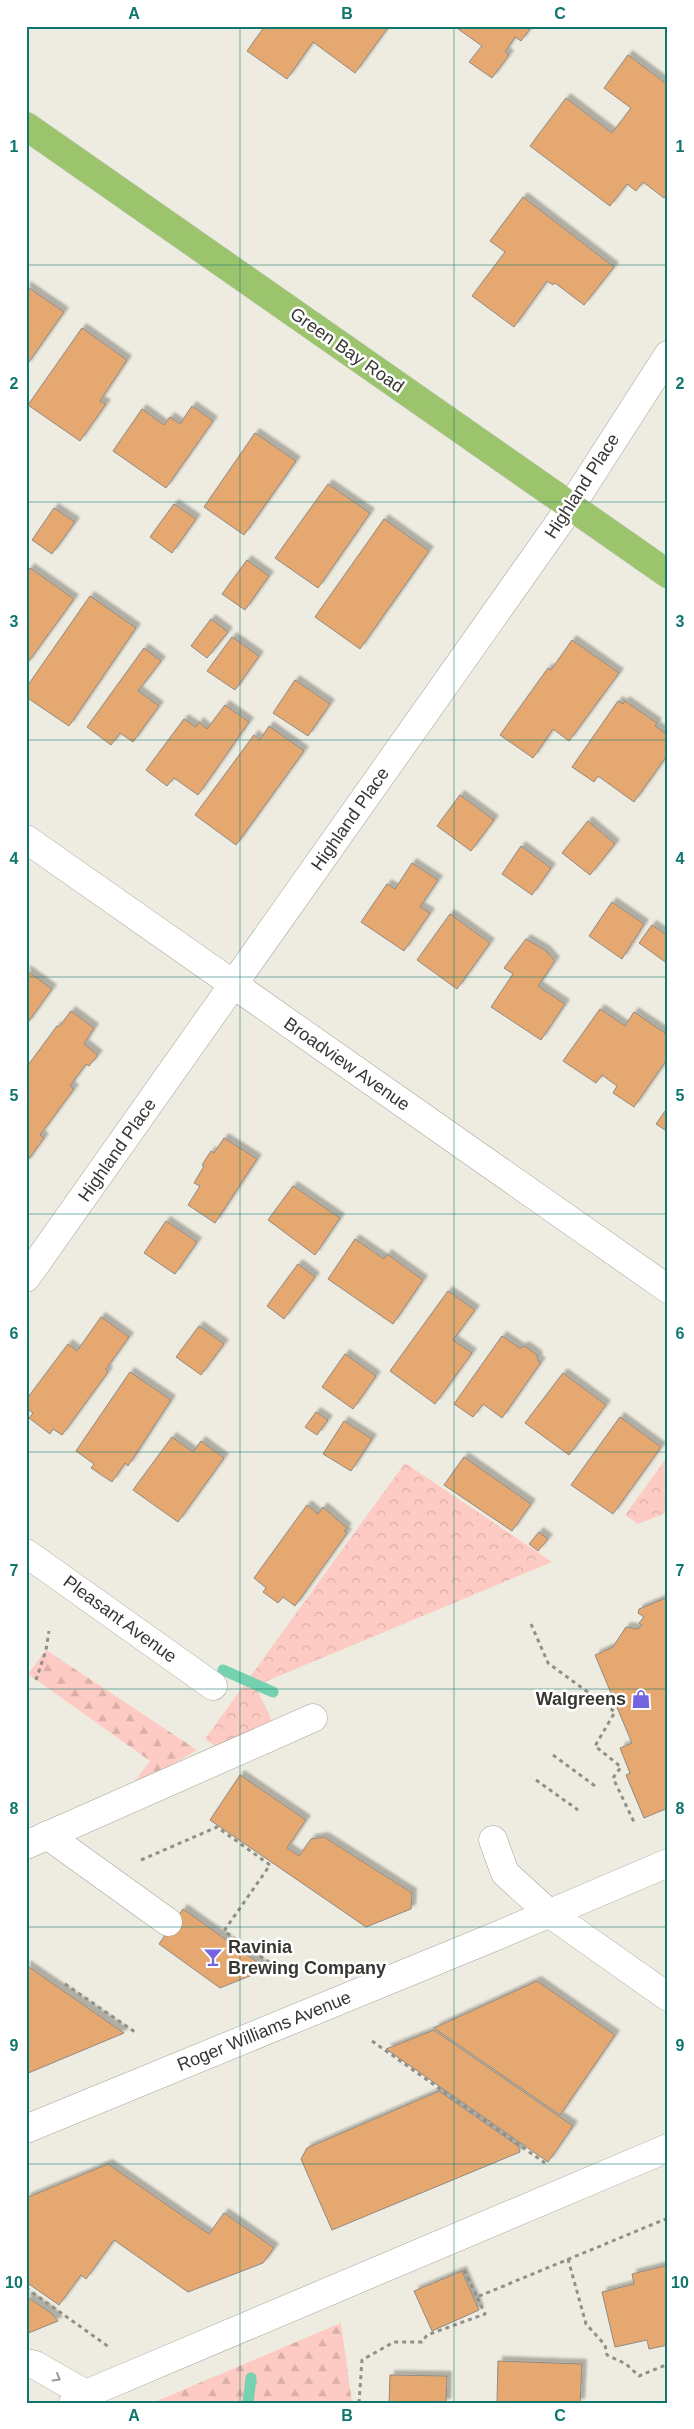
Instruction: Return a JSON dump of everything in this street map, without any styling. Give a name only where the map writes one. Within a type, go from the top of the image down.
[{"type":"main road","name":"Green Bay Road","points":[[26,126],[668,574]]},
{"type":"street","name":"Highland Place","points":[[26,1278],[571,506],[668,355]]},
{"type":"street","name":"Broadview Avenue","points":[[26,839],[668,1288]]},
{"type":"street","name":"Pleasant Avenue","points":[[26,1553],[213,1686]]},
{"type":"street","points":[[37,1840],[312,1718]]},
{"type":"street","points":[[37,1840],[104,1876],[168,1922]]},
{"type":"street","points":[[493,1840],[505,1873],[549,1914],[668,1997]]},
{"type":"street","name":"Roger Williams Avenue","points":[[26,2130],[668,1863]]},
{"type":"street","points":[[26,2363],[35,2365],[80,2399],[668,2148]]},
{"type":"path","points":[[531,1624],[548,1663],[615,1712],[595,1746],[621,1767],[613,1778],[634,1822]]},
{"type":"path","points":[[36,1680],[46,1650],[49,1631]]},
{"type":"path","points":[[554,1755],[595,1786]]},
{"type":"path","points":[[536,1780],[578,1810]]},
{"type":"path","points":[[104,1876],[217,1827],[270,1865],[224,1931],[282,1971]]},
{"type":"path","points":[[65,1984],[135,2032]]},
{"type":"path","points":[[372,2042],[578,2186]]},
{"type":"path","points":[[477,2297],[668,2218]]},
{"type":"path","points":[[568,2259],[586,2324],[605,2345],[607,2356],[626,2364],[639,2376],[668,2364]]},
{"type":"path","points":[[359,2403],[362,2360],[394,2342],[422,2342],[427,2335],[485,2314],[461,2263]]},
{"type":"path","points":[[26,2288],[142,2371]]},
{"type":"green space","points":[[668,1456],[668,1512],[638,1524],[625,1515]]},
{"type":"green space","points":[[405,1463],[552,1562],[255,1686],[270,1716],[273,1731],[221,1750],[205,1739]]},
{"type":"green space","points":[[46,1650],[197,1750],[128,1790],[150,1761],[28,1674]]},
{"type":"green space","points":[[341,2323],[352,2403],[152,2403]]},
{"type":"building","points":[[265,26],[389,26],[355,73],[313,42],[287,79],[247,51]]},
{"type":"building","points":[[454,26],[532,26],[521,41],[515,37],[505,52],[509,55],[492,78],[469,62],[482,46]]},
{"type":"building","points":[[628,55],[668,85],[668,117],[666,120],[668,121],[668,193],[664,198],[643,182],[636,191],[627,184],[610,206],[530,146],[566,98],[612,133],[631,108],[604,88]]},
{"type":"building","points":[[523,197],[614,267],[584,305],[555,283],[553,285],[547,281],[514,327],[472,296],[505,252],[490,241]]},
{"type":"building","points":[[26,286],[64,312],[26,366]]},
{"type":"building","points":[[82,328],[127,360],[100,401],[106,404],[80,441],[28,405]]},
{"type":"building","points":[[192,406],[213,421],[166,488],[113,451],[142,409],[164,425],[170,417],[180,424]]},
{"type":"building","points":[[255,433],[296,461],[244,535],[204,507]]},
{"type":"building","points":[[328,484],[370,513],[318,588],[275,558]]},
{"type":"building","points":[[174,504],[196,519],[172,553],[150,537]]},
{"type":"building","points":[[54,508],[75,522],[52,554],[32,540]]},
{"type":"building","points":[[384,519],[429,551],[360,649],[315,617]]},
{"type":"building","points":[[247,560],[269,576],[245,610],[222,594]]},
{"type":"building","points":[[30,568],[74,599],[26,665],[26,574]]},
{"type":"building","points":[[90,596],[136,628],[69,726],[26,697],[26,688]]},
{"type":"building","points":[[211,619],[228,632],[207,658],[191,646]]},
{"type":"building","points":[[232,637],[259,656],[235,690],[207,671]]},
{"type":"building","points":[[572,640],[619,673],[569,741],[553,729],[533,758],[500,735],[548,668],[551,670]]},
{"type":"building","points":[[144,648],[161,661],[138,691],[159,706],[133,742],[120,733],[111,745],[87,727]]},
{"type":"building","points":[[295,680],[330,704],[308,736],[273,713]]},
{"type":"building","points":[[618,701],[623,704],[625,701],[657,723],[655,726],[668,735],[668,754],[634,802],[598,776],[594,782],[572,767]]},
{"type":"building","points":[[225,705],[249,722],[198,795],[174,778],[167,786],[146,770],[184,719],[196,727],[199,722],[207,729]]},
{"type":"building","points":[[269,726],[304,751],[236,845],[195,815],[254,735],[260,740]]},
{"type":"building","points":[[460,795],[494,820],[471,851],[437,826]]},
{"type":"building","points":[[588,821],[615,844],[590,875],[562,853]]},
{"type":"building","points":[[521,846],[551,868],[532,895],[502,874]]},
{"type":"building","points":[[412,863],[438,880],[420,907],[430,913],[404,951],[361,922],[387,884],[395,889]]},
{"type":"building","points":[[612,902],[644,924],[622,959],[589,936]]},
{"type":"building","points":[[450,914],[490,943],[457,989],[417,960]]},
{"type":"building","points":[[652,925],[668,936],[668,964],[639,943]]},
{"type":"building","points":[[526,939],[545,950],[555,961],[538,986],[565,1004],[541,1040],[491,1007],[513,974],[504,968]]},
{"type":"building","points":[[26,970],[52,989],[26,1025]]},
{"type":"building","points":[[600,1009],[625,1026],[634,1012],[668,1035],[668,1058],[634,1107],[613,1093],[617,1086],[602,1075],[596,1083],[563,1061]]},
{"type":"building","points":[[71,1011],[94,1028],[84,1044],[98,1055],[89,1066],[86,1064],[70,1086],[74,1089],[40,1135],[44,1138],[26,1163],[26,1068],[57,1026],[59,1027]]},
{"type":"building","points":[[668,1107],[668,1132],[656,1124]]},
{"type":"building","points":[[224,1138],[257,1159],[215,1223],[188,1205],[200,1186],[194,1183],[204,1166],[202,1165],[211,1151],[214,1153]]},
{"type":"building","points":[[293,1186],[340,1218],[315,1255],[268,1220]]},
{"type":"building","points":[[166,1221],[197,1242],[175,1274],[144,1253]]},
{"type":"building","points":[[355,1239],[384,1259],[387,1254],[423,1280],[393,1324],[328,1279]]},
{"type":"building","points":[[298,1264],[315,1277],[284,1319],[267,1306]]},
{"type":"building","points":[[448,1291],[475,1310],[453,1340],[472,1353],[435,1404],[390,1371]]},
{"type":"building","points":[[101,1317],[129,1337],[106,1369],[108,1372],[62,1435],[53,1429],[50,1434],[29,1418],[33,1413],[26,1408],[26,1400],[68,1344],[77,1351]]},
{"type":"building","points":[[199,1326],[224,1344],[201,1375],[176,1357]]},
{"type":"building","points":[[502,1336],[520,1348],[525,1346],[537,1355],[538,1361],[541,1362],[502,1418],[483,1404],[473,1417],[454,1404]]},
{"type":"building","points":[[345,1354],[376,1376],[353,1409],[322,1387]]},
{"type":"building","points":[[130,1372],[171,1400],[128,1466],[125,1463],[112,1482],[91,1468],[94,1464],[76,1451]]},
{"type":"building","points":[[563,1373],[606,1405],[569,1455],[525,1423]]},
{"type":"building","points":[[316,1412],[328,1420],[317,1435],[305,1427]]},
{"type":"building","points":[[620,1417],[661,1447],[613,1514],[571,1485]]},
{"type":"building","points":[[344,1421],[372,1439],[351,1471],[323,1454]]},
{"type":"building","points":[[172,1437],[193,1452],[201,1441],[224,1458],[178,1522],[133,1490]]},
{"type":"building","points":[[464,1457],[531,1504],[512,1531],[444,1485]]},
{"type":"building","points":[[307,1505],[318,1514],[323,1507],[347,1528],[344,1531],[347,1533],[295,1606],[283,1597],[278,1603],[263,1592],[266,1588],[254,1578]]},
{"type":"building","points":[[539,1532],[548,1539],[538,1551],[529,1544]]},
{"type":"building","name":"Walgreens","points":[[668,1597],[668,1808],[644,1818],[626,1775],[630,1773],[620,1748],[632,1743],[595,1655],[613,1647],[626,1627],[638,1629],[642,1625],[639,1623],[644,1617],[638,1613],[639,1609]]},
{"type":"building","points":[[240,1775],[306,1820],[287,1848],[299,1856],[311,1839],[324,1837],[412,1893],[411,1909],[366,1927],[210,1820]]},
{"type":"building","name":"Ravinia Brewing Company","points":[[183,1909],[267,1969],[220,1988],[159,1944]]},
{"type":"building","points":[[26,1965],[124,2033],[26,2074]]},
{"type":"building","points":[[537,1981],[615,2035],[560,2115],[434,2028]]},
{"type":"building","points":[[434,2030],[573,2126],[548,2162],[386,2049]]},
{"type":"building","points":[[439,2091],[518,2146],[520,2152],[332,2230],[301,2159],[307,2148]]},
{"type":"building","points":[[108,2164],[209,2234],[224,2213],[274,2248],[263,2263],[188,2292],[114,2240],[86,2279],[81,2275],[59,2305],[26,2282],[26,2198]]},
{"type":"building","points":[[668,2265],[668,2345],[649,2349],[647,2340],[615,2347],[602,2292],[634,2284],[632,2274]]},
{"type":"building","points":[[462,2271],[479,2310],[432,2331],[414,2291]]},
{"type":"building","points":[[26,2296],[51,2313],[58,2321],[26,2334]]},
{"type":"building","points":[[498,2361],[582,2364],[580,2403],[497,2403]]},
{"type":"building","points":[[390,2375],[447,2376],[446,2403],[389,2403]]},
{"type":"waterway","points":[[223,1670],[273,1692]]},
{"type":"waterway","points":[[248,2403],[251,2378]]},
{"type":"place","name":"Walgreens","points":[[641,1699]]},
{"type":"place","name":"Ravinia Brewing Company","points":[[213,1957]]}]
